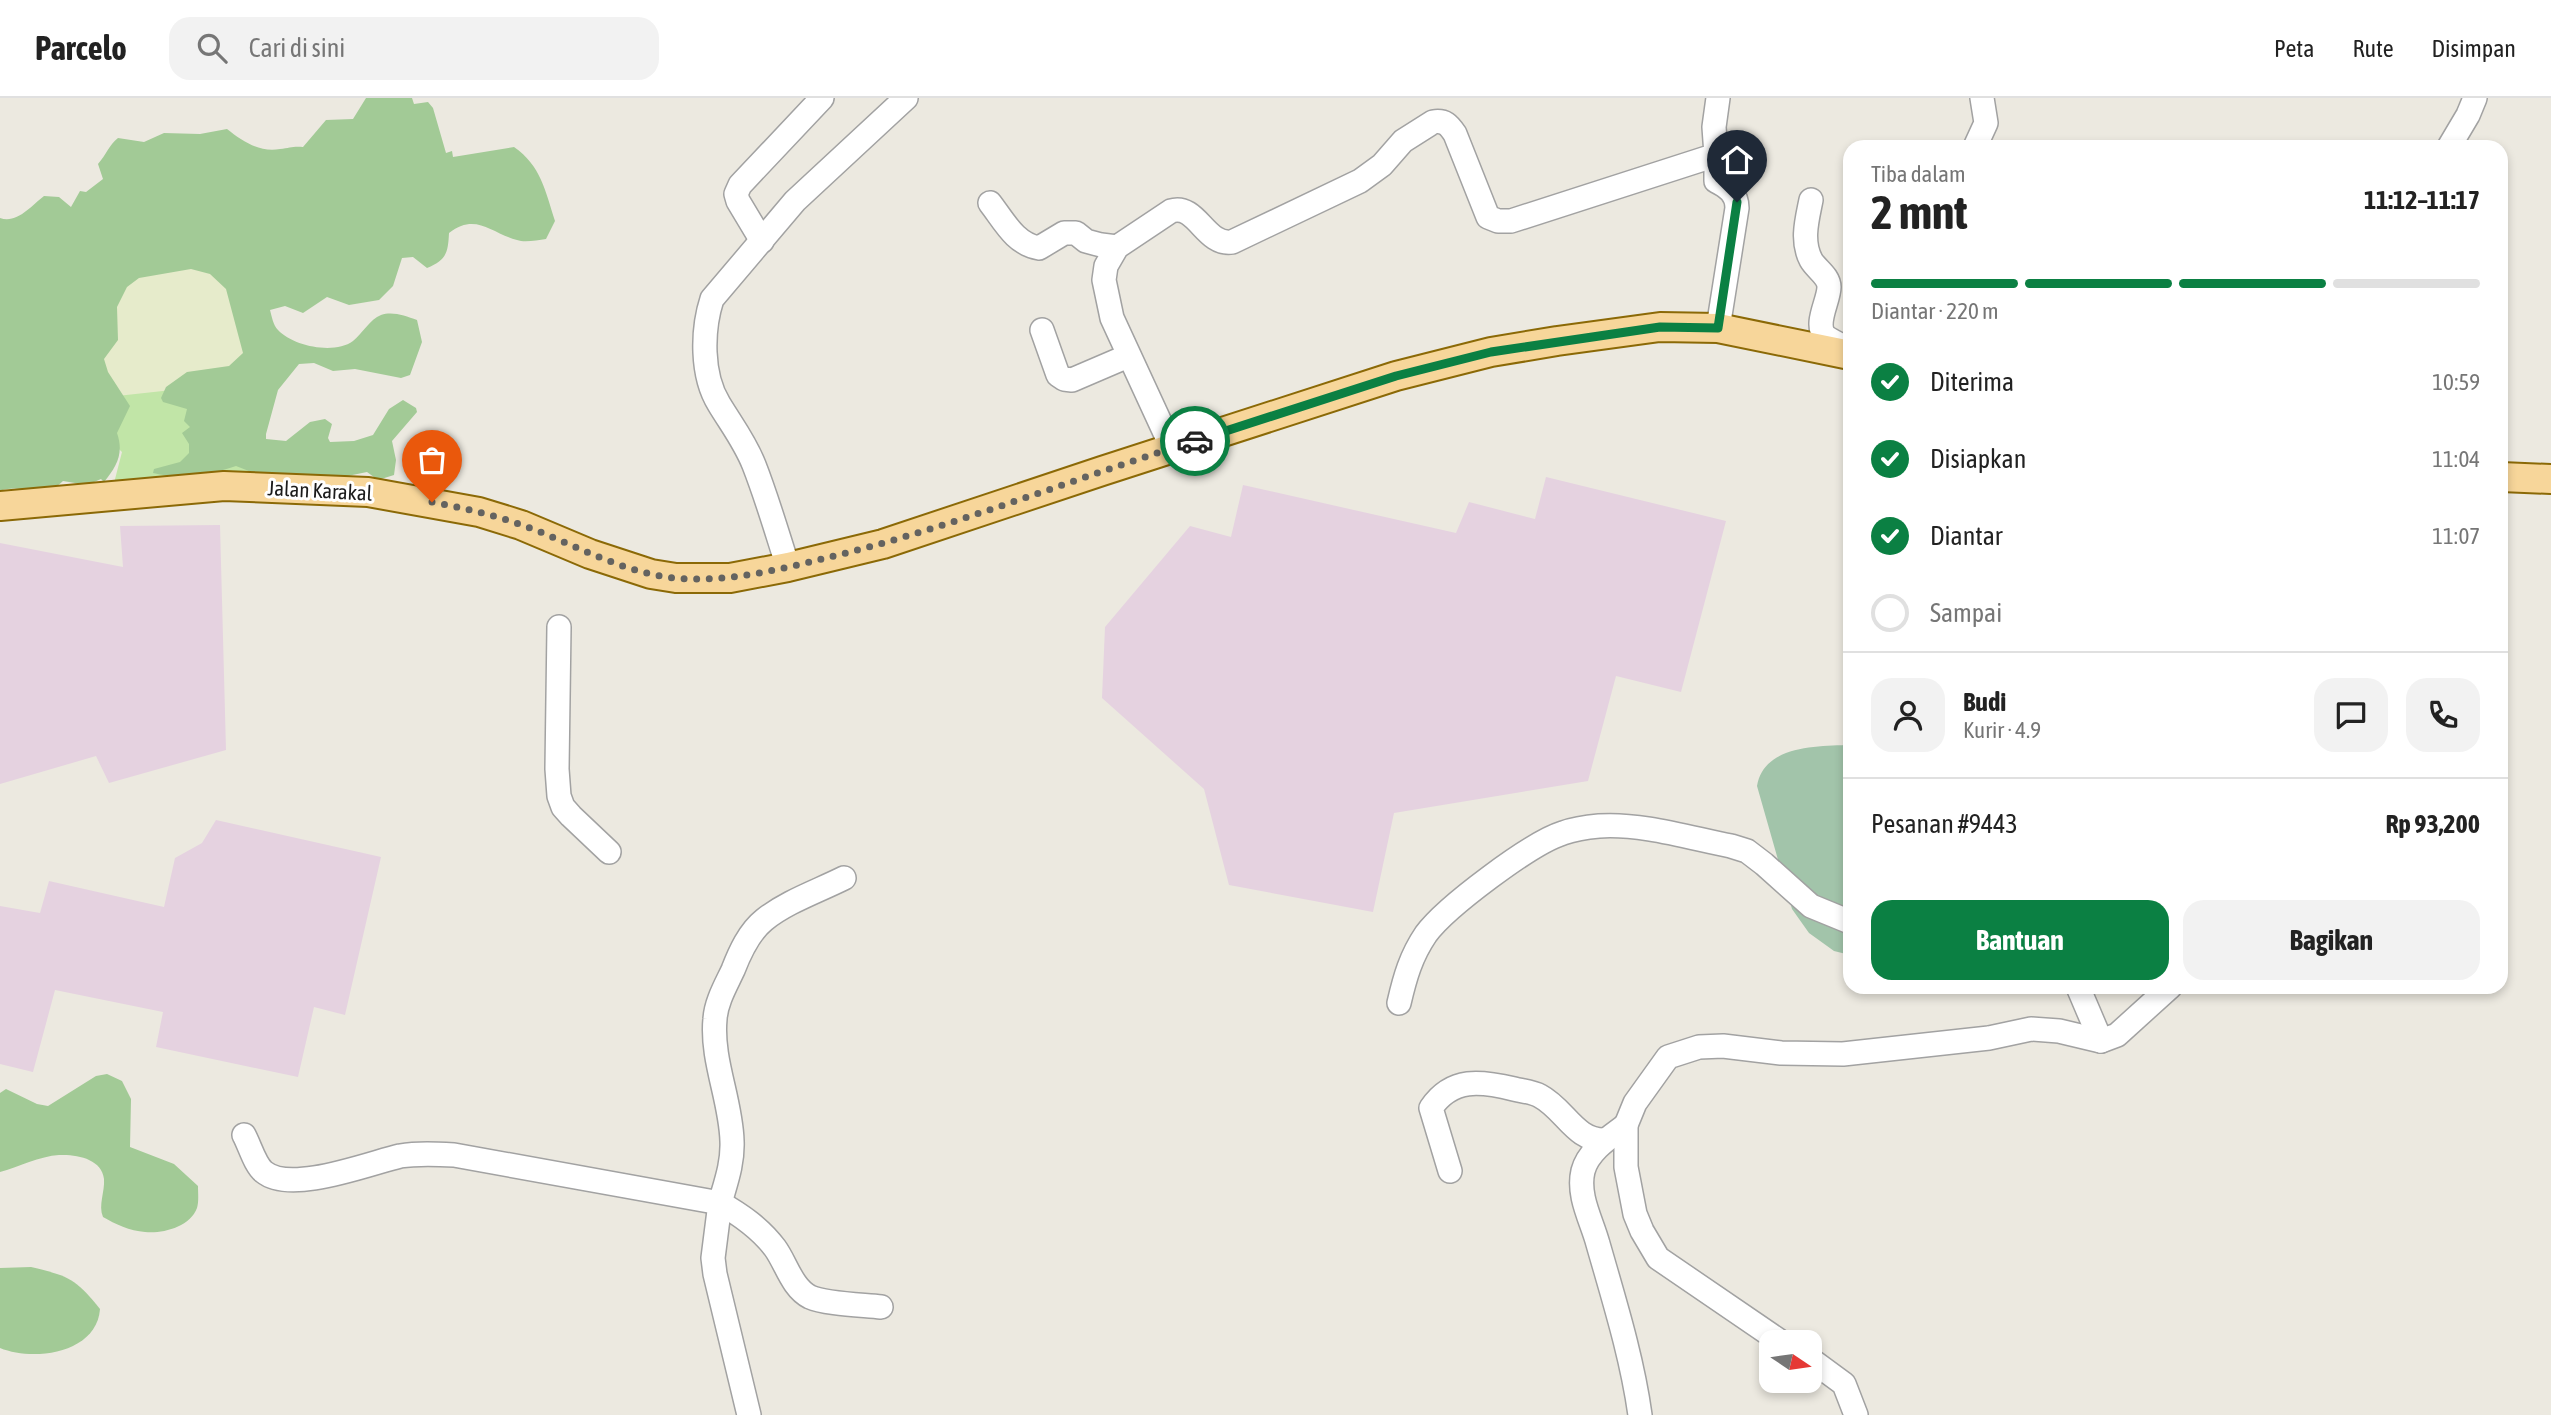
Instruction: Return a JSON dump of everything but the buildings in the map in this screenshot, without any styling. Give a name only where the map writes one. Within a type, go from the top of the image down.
[{"type":"main road","name":"Jalan Karakal","points":[[0,506],[224,486],[368,492],[479,512],[651,574],[676,578],[723,579],[788,567],[883,544],[1396,376],[1491,352],[1660,327],[1718,328],[1843,354]]},
{"type":"main road","points":[[2508,478],[2551,479]]},
{"type":"street","points":[[762,241],[736,194],[740,185],[822,98]]},
{"type":"street","points":[[788,567],[754,464],[732,421],[714,395],[704,344],[704,330],[712,299],[795,201],[906,98]]},
{"type":"street","points":[[1718,98],[1714,127],[1716,181],[1731,190],[1737,202],[1718,328]]},
{"type":"street","points":[[1978,140],[1986,123],[1982,98]]},
{"type":"street","points":[[2453,140],[2475,98]]},
{"type":"street","points":[[1172,448],[1128,356],[1108,306],[1104,280],[1106,266],[1117,247],[1171,211],[1186,211],[1214,239],[1225,243],[1232,242],[1360,181],[1382,164],[1403,141],[1439,121],[1447,124],[1455,134],[1488,216],[1503,222],[1716,155]]},
{"type":"street","points":[[1811,200],[1806,228],[1808,254],[1829,286],[1822,323],[1823,332],[1843,350]]},
{"type":"street","points":[[990,203],[1015,236],[1028,246],[1039,248],[1064,233],[1076,233],[1086,241],[1117,247]]},
{"type":"street","points":[[1042,330],[1058,375],[1064,379],[1072,380],[1128,356]]},
{"type":"street","points":[[559,627],[559,796],[570,816],[609,852]]},
{"type":"street","points":[[1399,1003],[1407,968],[1437,922],[1533,846],[1562,833],[1584,828],[1626,826],[1747,851],[1811,906],[1843,919]]},
{"type":"street","points":[[749,1415],[713,1258],[720,1203],[730,1169],[732,1142],[730,1110],[718,1059],[715,1018],[738,959],[756,927],[780,911],[844,878]]},
{"type":"street","points":[[2080,994],[2101,1041]]},
{"type":"street","points":[[1763,1330],[1658,1258],[1642,1231],[1629,1190],[1626,1125],[1635,1103],[1668,1057],[1699,1047],[1723,1046],[1781,1053],[1843,1054],[1989,1038],[2031,1029],[2059,1031],[2101,1041],[2118,1035],[2162,994]]},
{"type":"street","points":[[1450,1171],[1431,1108],[1440,1095],[1465,1083],[1489,1083],[1539,1096],[1561,1110],[1576,1130],[1595,1141],[1605,1140]]},
{"type":"street","points":[[1626,1125],[1605,1140],[1590,1158],[1583,1171],[1583,1194],[1637,1388],[1640,1415]]},
{"type":"street","points":[[244,1135],[260,1167],[270,1176],[280,1178],[341,1174],[402,1156],[428,1153],[454,1155],[720,1203],[744,1217],[762,1233],[794,1280],[810,1297],[881,1307]]},
{"type":"street","points":[[1822,1368],[1844,1384],[1856,1415]]},
{"type":"shaded area","points":[[1546,477],[1726,521],[1681,692],[1616,676],[1588,781],[1394,813],[1373,912],[1229,885],[1204,789],[1102,698],[1105,627],[1190,526],[1231,537],[1243,485],[1456,533],[1469,502],[1535,519]]},
{"type":"shaded area","points":[[220,525],[226,750],[109,783],[96,756],[0,784],[0,543],[123,567],[120,526]]},
{"type":"shaded area","points":[[216,820],[381,857],[345,1015],[314,1007],[298,1077],[156,1047],[163,1012],[55,990],[33,1072],[0,1064],[0,906],[40,913],[49,881],[164,907],[175,858],[202,843]]},
{"type":"green space","points":[[366,98],[412,98],[414,104],[428,102],[433,108],[446,153],[452,151],[453,157],[514,147],[536,171],[555,221],[546,239],[527,241],[508,237],[476,224],[467,224],[449,233],[445,255],[434,265],[427,268],[413,257],[402,258],[393,286],[379,300],[349,305],[327,297],[303,313],[285,306],[270,310],[275,326],[285,336],[303,344],[325,348],[353,341],[381,315],[394,314],[417,320],[422,342],[410,375],[401,378],[355,369],[333,371],[314,363],[299,364],[278,390],[266,434],[266,439],[286,441],[310,422],[325,419],[332,424],[328,438],[330,442],[354,441],[373,435],[389,409],[403,400],[416,408],[417,412],[392,441],[396,460],[394,475],[378,480],[367,472],[328,480],[309,474],[290,480],[254,473],[236,466],[195,475],[153,473],[154,469],[180,462],[189,453],[189,444],[182,433],[190,427],[184,421],[187,409],[163,402],[161,398],[166,387],[187,372],[229,366],[243,353],[226,289],[210,274],[191,269],[139,278],[127,287],[117,307],[118,340],[104,359],[108,372],[130,406],[117,433],[120,447],[118,459],[104,482],[101,479],[87,485],[63,481],[47,490],[0,491],[0,218],[18,216],[44,196],[59,197],[71,207],[80,191],[86,192],[103,179],[98,164],[118,138],[144,142],[164,133],[200,134],[227,129],[258,148],[273,150],[303,147],[326,120],[353,119]]},
{"type":"green space","points":[[230,262],[247,371],[177,393],[108,404],[98,344],[104,283]]},
{"type":"green space","points":[[172,390],[303,473],[114,483],[122,452],[107,438],[117,396]]},
{"type":"green space","points":[[1843,745],[1843,953],[1834,951],[1809,933],[1792,909],[1757,786],[1770,762],[1781,755],[1794,750]]},
{"type":"green space","points":[[107,1074],[122,1081],[131,1099],[130,1147],[174,1164],[198,1186],[198,1206],[188,1220],[175,1228],[159,1232],[139,1231],[103,1217],[101,1208],[104,1179],[99,1167],[88,1159],[66,1155],[52,1156],[0,1172],[0,1093],[6,1089],[37,1104],[48,1106],[96,1076]]},
{"type":"green space","points":[[31,1267],[71,1280],[100,1309],[96,1324],[88,1336],[62,1350],[46,1353],[30,1354],[0,1348],[0,1268]]},
{"type":"way so far","points":[[432,502],[521,525],[590,554],[651,574],[676,578],[730,578],[883,544],[1195,441]]},
{"type":"route","points":[[1195,441],[1396,376],[1491,352],[1660,327],[1718,328],[1737,202]]}]
